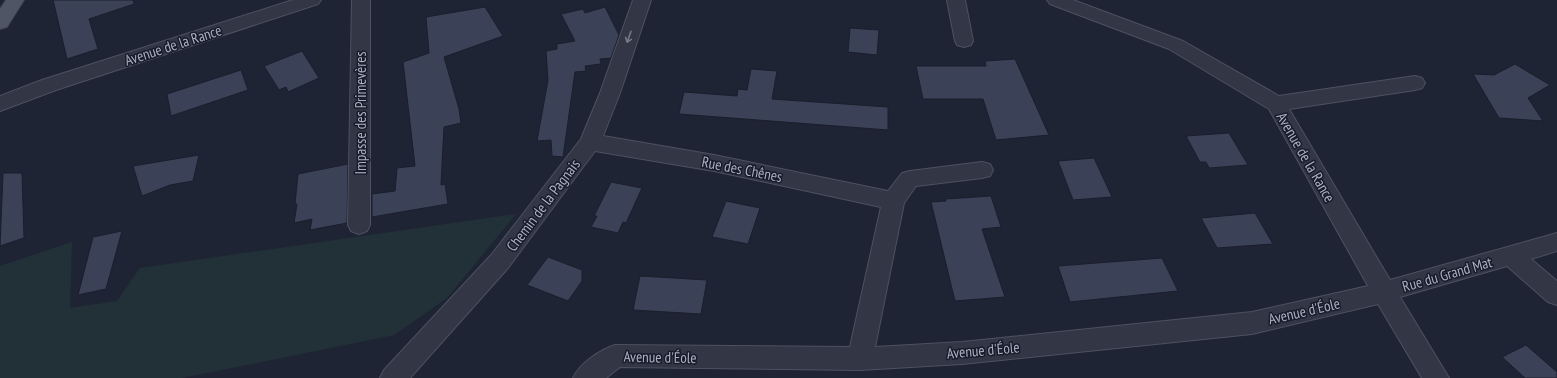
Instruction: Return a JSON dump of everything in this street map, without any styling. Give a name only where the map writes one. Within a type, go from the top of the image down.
[{"type":"main road","points":[[0,23],[15,0]]},
{"type":"street","name":"Avenue de la Rance","points":[[0,104],[35,91],[312,0]]},
{"type":"street","name":"Impasse des Primevères","points":[[360,225],[361,0]]},
{"type":"street","name":"Chemin de la Pagnais","points":[[393,378],[500,261],[590,142],[610,93],[642,0]]},
{"type":"street","points":[[956,0],[964,41]]},
{"type":"street","name":"Avenue de la Rance","points":[[1056,0],[1176,45],[1276,104],[1384,292],[1436,378]]},
{"type":"street","points":[[1276,104],[1415,83]]},
{"type":"street","name":"Avenue de la Rance","points":[[0,90],[35,91]]},
{"type":"street","name":"Rue des Chênes","points":[[590,142],[714,163],[893,200]]},
{"type":"street","points":[[860,359],[893,200],[910,179],[982,170]]},
{"type":"street","name":"Rue du Grand Mat","points":[[1384,292],[1557,242]]},
{"type":"street","name":"Rue du Grand Mat","points":[[1511,256],[1557,295]]},
{"type":"street","name":"Avenue d'Éole","points":[[586,378],[615,356],[860,359],[962,353],[1252,323],[1384,292]]},
{"type":"shaded area","points":[[516,214],[447,298],[394,335],[182,378],[0,378],[0,266],[72,242],[70,308],[117,301],[140,268]]},
{"type":"building","points":[[53,0],[133,0],[134,4],[89,19],[98,49],[67,59]]},
{"type":"building","points":[[485,7],[503,36],[444,57],[459,109],[461,123],[444,127],[441,185],[445,184],[448,204],[372,217],[372,194],[395,191],[397,168],[415,166],[403,62],[429,53],[426,17]]},
{"type":"building","points":[[605,7],[619,35],[611,58],[600,59],[601,64],[585,66],[586,71],[575,72],[563,157],[552,156],[551,140],[537,141],[548,80],[546,51],[557,49],[557,44],[575,41],[561,14],[583,9],[585,13]]},
{"type":"building","points":[[850,28],[879,30],[877,55],[848,52]]},
{"type":"building","points":[[302,51],[319,78],[288,92],[286,87],[279,90],[264,66]]},
{"type":"building","points":[[1015,59],[1049,135],[996,140],[983,99],[923,99],[916,66],[986,66],[985,61]]},
{"type":"building","points":[[1515,64],[1550,85],[1528,98],[1543,121],[1499,118],[1473,74],[1494,75]]},
{"type":"building","points":[[751,69],[777,71],[772,99],[888,107],[888,130],[679,114],[684,92],[737,96],[738,89],[747,90]]},
{"type":"building","points":[[241,70],[248,90],[171,116],[167,94]]},
{"type":"building","points":[[1229,133],[1248,165],[1209,168],[1206,162],[1200,162],[1186,136]]},
{"type":"building","points":[[199,155],[193,181],[170,185],[142,196],[133,166]]},
{"type":"building","points":[[1094,158],[1112,197],[1073,200],[1058,161]]},
{"type":"building","points":[[348,164],[347,223],[310,230],[312,219],[294,223],[297,204],[295,204],[298,174]]},
{"type":"building","points":[[3,173],[22,173],[24,238],[0,246]]},
{"type":"building","points":[[611,182],[642,188],[626,223],[623,222],[618,233],[591,227],[597,216],[594,216]]},
{"type":"building","points":[[991,196],[1001,227],[982,229],[1005,297],[955,301],[931,202],[946,201],[945,199]]},
{"type":"building","points":[[726,201],[760,208],[748,244],[712,237]]},
{"type":"building","points":[[1255,213],[1273,244],[1217,248],[1201,218]]},
{"type":"building","points":[[122,231],[106,289],[78,295],[93,237]]},
{"type":"building","points":[[548,257],[582,270],[582,281],[568,301],[527,285]]},
{"type":"building","points":[[1162,258],[1178,291],[1070,302],[1058,266]]},
{"type":"building","points":[[640,276],[707,280],[701,314],[633,310]]},
{"type":"building","points":[[1526,345],[1557,372],[1557,378],[1525,378],[1502,357]]}]
